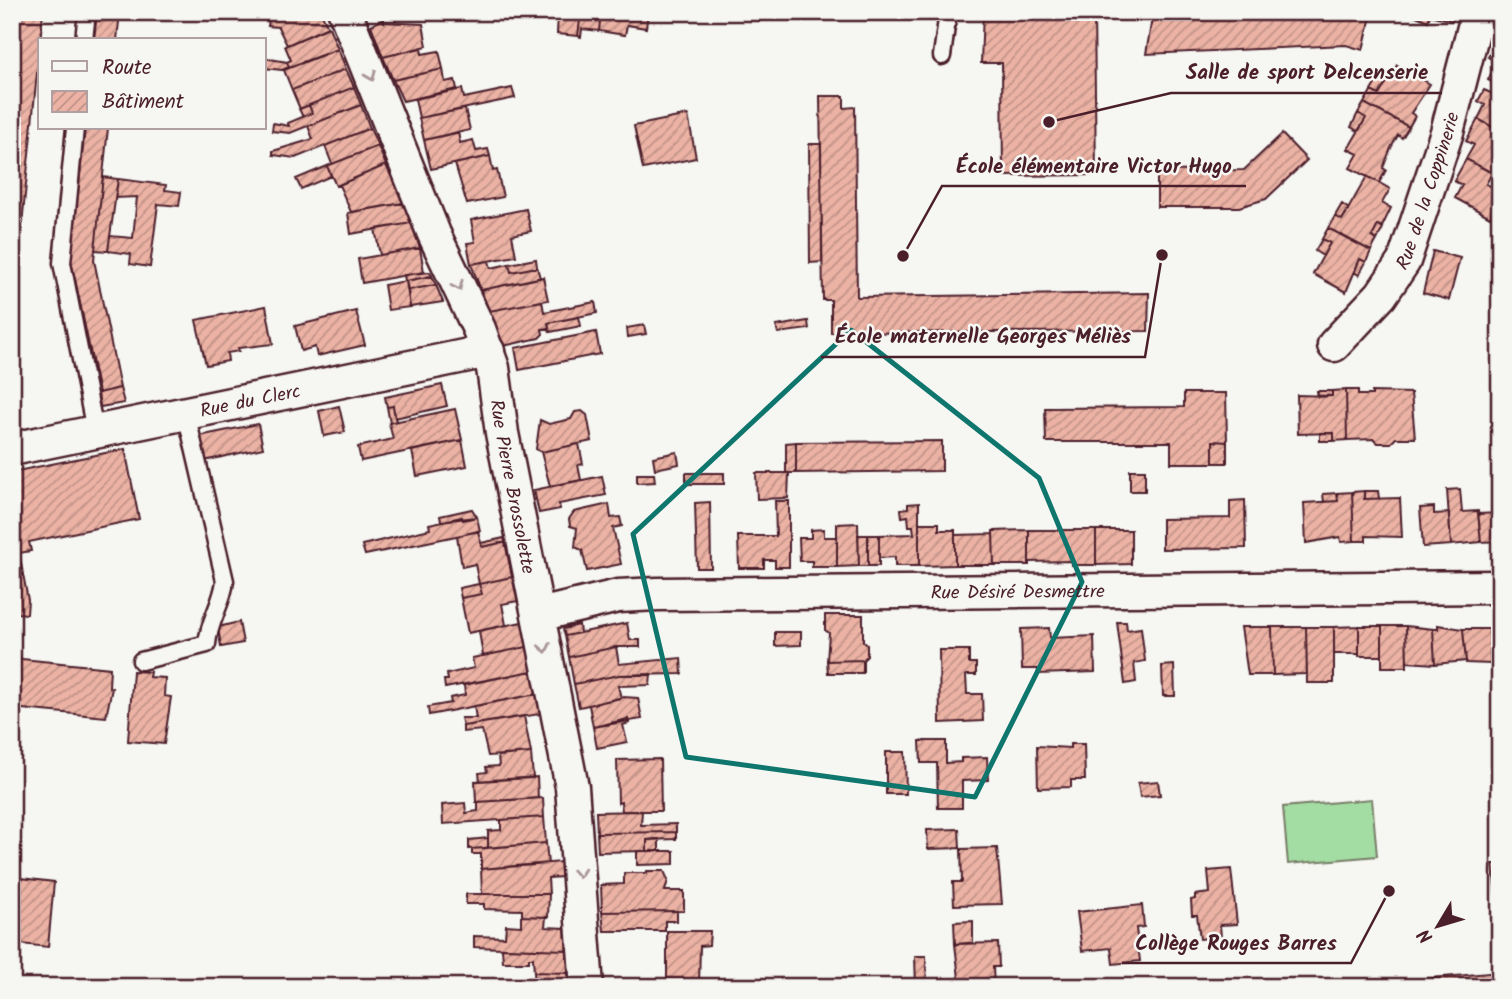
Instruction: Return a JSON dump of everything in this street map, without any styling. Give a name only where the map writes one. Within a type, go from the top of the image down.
[{"type":"street","name":"Rue Pierre Brossolette","points":[[345,12],[435,234],[488,351],[572,787],[587,987]]},
{"type":"street","name":"Rue de la Coppinerie","points":[[1334,345],[1381,295],[1404,261],[1452,115],[1478,12]]},
{"type":"street","name":"Rue du Clerc","points":[[12,449],[488,351]]},
{"type":"street","name":"Rue Désiré Desmettre","points":[[539,615],[609,598],[658,594],[1500,587]]},
{"type":"lane","points":[[84,38],[87,12]]},
{"type":"lane","points":[[942,56],[948,12]]},
{"type":"lane","points":[[75,130],[62,263],[94,431]]},
{"type":"lane","points":[[141,661],[207,644],[209,623],[222,603],[225,582],[186,413]]},
{"type":"highlighted area","points":[[851,330],[1039,478],[1082,582],[975,797],[686,757],[633,534]]},
{"type":"green space","points":[[1372,799],[1377,856],[1288,864],[1283,807]]},
{"type":"building","points":[[12,12],[43,12],[40,38],[38,38],[38,63],[12,326]]},
{"type":"building","points":[[97,12],[120,12],[117,38],[94,38]]},
{"type":"building","points":[[270,12],[321,12],[328,27],[287,45],[278,27],[268,26]]},
{"type":"building","points":[[558,12],[581,12],[578,36],[557,34]]},
{"type":"building","points":[[581,12],[601,12],[599,31],[582,29],[581,37],[578,36]]},
{"type":"building","points":[[601,12],[648,12],[646,28],[627,25],[625,35],[599,31]]},
{"type":"building","points":[[983,12],[1094,12],[1096,175],[1003,176],[1002,63],[981,63]]},
{"type":"building","points":[[1153,12],[1372,12],[1363,50],[1346,45],[1146,54]]},
{"type":"building","points":[[1406,12],[1418,12],[1430,15],[1428,21]]},
{"type":"building","points":[[1431,12],[1453,17],[1452,21],[1430,15]]},
{"type":"building","points":[[384,19],[384,22],[423,24],[427,46],[383,57],[371,25]]},
{"type":"building","points":[[329,27],[338,49],[289,67],[287,62],[291,60],[285,46]]},
{"type":"building","points":[[1498,39],[1500,86],[1488,80],[1497,62],[1488,57]]},
{"type":"building","points":[[421,48],[422,54],[439,51],[443,69],[393,80],[383,57]]},
{"type":"building","points":[[338,49],[346,69],[292,90],[284,70]]},
{"type":"building","points":[[266,58],[287,62],[289,67],[282,70],[266,68]]},
{"type":"building","points":[[1397,65],[1430,84],[1411,113],[1415,116],[1409,127],[1364,103],[1371,91],[1379,95]]},
{"type":"building","points":[[346,69],[354,87],[300,109],[292,90]]},
{"type":"building","points":[[443,69],[445,82],[455,80],[457,89],[403,101],[393,80]]},
{"type":"building","points":[[1378,79],[1386,83],[1379,95],[1371,91]]},
{"type":"building","points":[[354,87],[361,105],[290,133],[272,131],[273,123],[289,126],[288,123],[312,113],[309,105]]},
{"type":"building","points":[[512,88],[515,98],[419,118],[415,99],[462,89],[464,98]]},
{"type":"building","points":[[1484,90],[1500,97],[1500,131],[1478,119],[1485,105],[1478,101]]},
{"type":"building","points":[[820,96],[844,96],[844,108],[855,107],[857,297],[1149,293],[1148,331],[831,333],[831,300],[823,300]]},
{"type":"building","points":[[1364,103],[1409,127],[1402,138],[1398,135],[1391,148],[1383,168],[1386,170],[1379,183],[1350,168],[1358,154],[1348,149],[1366,118],[1358,113]]},
{"type":"building","points":[[309,105],[312,113],[303,117],[299,109]]},
{"type":"building","points":[[361,105],[370,128],[295,158],[273,155],[273,151],[313,139],[308,126]]},
{"type":"building","points":[[465,109],[470,130],[424,140],[419,118]]},
{"type":"building","points":[[1358,113],[1366,118],[1358,131],[1351,127]]},
{"type":"building","points":[[688,115],[696,158],[643,169],[634,126]]},
{"type":"building","points":[[1478,119],[1500,131],[1500,177],[1466,159],[1474,145],[1466,141]]},
{"type":"building","points":[[370,128],[378,146],[332,164],[325,146]]},
{"type":"building","points":[[85,130],[108,130],[94,260],[120,388],[99,393],[71,260]]},
{"type":"building","points":[[458,132],[460,143],[473,140],[476,151],[488,149],[490,156],[431,169],[424,140]]},
{"type":"building","points":[[1282,134],[1307,160],[1266,199],[1239,207],[1157,207],[1157,171],[1244,170]]},
{"type":"building","points":[[809,144],[821,144],[822,262],[810,263]]},
{"type":"building","points":[[378,146],[386,165],[336,186],[327,166]]},
{"type":"building","points":[[490,156],[493,171],[497,170],[503,197],[467,204],[455,164]]},
{"type":"building","points":[[1466,159],[1492,173],[1486,184],[1500,191],[1490,217],[1455,198],[1462,185],[1454,181]]},
{"type":"building","points":[[386,165],[403,203],[351,212],[339,185]]},
{"type":"building","points":[[327,166],[331,176],[301,189],[296,179]]},
{"type":"building","points":[[1367,176],[1390,189],[1382,203],[1391,208],[1382,227],[1378,225],[1372,237],[1377,240],[1371,251],[1328,228],[1335,216],[1342,220]]},
{"type":"building","points":[[103,177],[118,179],[108,251],[95,250]]},
{"type":"building","points":[[118,179],[166,185],[165,190],[181,192],[179,206],[158,204],[150,267],[130,264],[131,254],[108,251],[110,236],[133,238],[137,197],[115,198]]},
{"type":"building","points":[[403,203],[411,223],[351,234],[348,213]]},
{"type":"building","points":[[1342,204],[1349,209],[1342,220],[1335,216]]},
{"type":"building","points":[[526,209],[531,231],[512,235],[516,256],[471,264],[467,243],[475,242],[471,220]]},
{"type":"building","points":[[411,223],[420,248],[380,255],[375,229]]},
{"type":"building","points":[[1378,225],[1383,228],[1377,240],[1372,237]]},
{"type":"building","points":[[1328,228],[1371,251],[1366,262],[1360,259],[1346,292],[1313,274],[1330,243],[1322,239]]},
{"type":"building","points":[[1322,239],[1330,243],[1323,256],[1315,251]]},
{"type":"building","points":[[420,248],[424,272],[362,283],[358,259]]},
{"type":"building","points":[[1433,251],[1460,258],[1449,300],[1423,293]]},
{"type":"building","points":[[536,259],[537,267],[511,272],[509,264]]},
{"type":"building","points":[[1360,259],[1366,262],[1359,275],[1354,272]]},
{"type":"building","points":[[489,261],[491,268],[509,264],[511,272],[537,267],[540,278],[481,290],[471,264]]},
{"type":"building","points":[[430,272],[432,276],[405,281],[404,275]]},
{"type":"building","points":[[432,276],[436,285],[408,290],[406,281]]},
{"type":"building","points":[[543,277],[548,300],[489,311],[481,290]]},
{"type":"building","points":[[406,281],[410,307],[388,310],[384,285]]},
{"type":"building","points":[[436,285],[443,302],[410,307],[408,290]]},
{"type":"building","points":[[542,301],[544,312],[595,302],[597,313],[548,323],[549,328],[542,329],[543,334],[539,338],[503,346],[489,311]]},
{"type":"building","points":[[266,306],[273,344],[238,348],[239,351],[227,353],[228,361],[206,365],[196,320]]},
{"type":"building","points":[[356,311],[365,345],[317,356],[315,347],[301,351],[295,326]]},
{"type":"building","points":[[579,317],[581,326],[550,332],[548,323]]},
{"type":"building","points":[[808,321],[809,329],[778,333],[776,326]]},
{"type":"building","points":[[644,325],[646,334],[628,337],[627,328]]},
{"type":"building","points":[[596,332],[600,354],[519,370],[515,348]]},
{"type":"building","points":[[442,385],[447,406],[395,418],[393,406],[387,407],[385,397]]},
{"type":"building","points":[[120,388],[124,403],[100,407],[98,393]]},
{"type":"building","points":[[1346,390],[1358,390],[1358,395],[1372,395],[1372,392],[1411,393],[1415,438],[1396,438],[1391,443],[1378,443],[1374,439],[1347,440]]},
{"type":"building","points":[[1346,390],[1347,440],[1334,441],[1334,433],[1298,434],[1297,395],[1332,396],[1332,391]]},
{"type":"building","points":[[1317,391],[1332,391],[1332,396],[1318,397]]},
{"type":"building","points":[[1184,393],[1226,393],[1227,442],[1213,441],[1213,463],[1171,463],[1171,442],[1046,442],[1045,408],[1184,407]]},
{"type":"building","points":[[339,406],[345,432],[324,436],[319,411]]},
{"type":"building","points":[[393,406],[396,421],[390,423],[387,407]]},
{"type":"building","points":[[455,409],[462,440],[361,461],[358,447],[393,439],[389,423]]},
{"type":"building","points":[[582,411],[587,415],[592,441],[541,452],[536,449],[540,420],[549,424],[571,419],[575,412]]},
{"type":"building","points":[[258,424],[263,448],[204,461],[199,436]]},
{"type":"building","points":[[1320,433],[1334,433],[1334,441],[1320,441]]},
{"type":"building","points":[[462,440],[467,466],[417,476],[412,451]]},
{"type":"building","points":[[942,441],[942,471],[796,473],[796,442]]},
{"type":"building","points":[[1213,441],[1227,442],[1227,463],[1213,463]]},
{"type":"building","points":[[796,442],[796,473],[786,473],[786,443]]},
{"type":"building","points":[[579,444],[583,464],[578,465],[581,480],[550,486],[541,452]]},
{"type":"building","points":[[125,449],[139,519],[29,542],[31,551],[19,553],[28,600],[27,614],[17,613],[12,658],[12,472]]},
{"type":"building","points":[[677,452],[679,464],[655,469],[653,457]]},
{"type":"building","points":[[1130,470],[1145,470],[1145,491],[1130,491]]},
{"type":"building","points":[[686,473],[724,473],[724,484],[686,484]]},
{"type":"building","points":[[756,473],[789,473],[788,498],[757,499]]},
{"type":"building","points":[[637,474],[654,474],[655,482],[637,483]]},
{"type":"building","points":[[602,476],[606,495],[559,504],[560,509],[539,513],[534,490]]},
{"type":"building","points":[[1460,489],[1462,512],[1478,511],[1481,542],[1451,545],[1447,490]]},
{"type":"building","points":[[1364,491],[1378,491],[1379,499],[1364,499]]},
{"type":"building","points":[[1364,491],[1364,499],[1400,498],[1402,537],[1366,536],[1366,541],[1354,541],[1352,492]]},
{"type":"building","points":[[1352,492],[1354,541],[1341,542],[1340,537],[1306,543],[1304,503],[1338,501],[1337,493]]},
{"type":"building","points":[[1337,493],[1338,501],[1324,502],[1323,494]]},
{"type":"building","points":[[1245,500],[1246,548],[1162,549],[1162,519],[1230,518],[1230,501]]},
{"type":"building","points":[[775,501],[789,501],[789,567],[775,567],[775,560],[764,560],[764,568],[739,568],[738,536],[776,536]]},
{"type":"building","points":[[710,502],[711,568],[697,568],[695,503]]},
{"type":"building","points":[[919,503],[919,566],[895,566],[895,557],[879,558],[879,535],[914,534],[913,526],[909,526],[908,516],[902,517],[901,509],[908,508],[908,504]]},
{"type":"building","points":[[609,504],[611,518],[620,517],[622,526],[613,528],[621,564],[587,571],[582,550],[575,547],[577,528],[570,526],[569,519],[574,512]]},
{"type":"building","points":[[1434,507],[1434,514],[1449,513],[1451,545],[1423,547],[1420,508]]},
{"type":"building","points":[[472,509],[477,517],[441,521],[440,516]]},
{"type":"building","points":[[1500,513],[1500,541],[1481,542],[1478,514]]},
{"type":"building","points":[[462,517],[463,520],[477,517],[480,531],[365,555],[362,545],[430,529],[429,524]]},
{"type":"building","points":[[858,523],[859,566],[837,567],[837,524]]},
{"type":"building","points":[[919,523],[939,523],[939,530],[955,530],[955,565],[919,566]]},
{"type":"building","points":[[824,529],[824,537],[837,537],[837,567],[812,567],[812,561],[800,561],[799,538],[811,538],[811,530]]},
{"type":"building","points":[[1029,530],[1029,565],[994,565],[993,531]]},
{"type":"building","points":[[1029,530],[1096,530],[1096,565],[1072,565],[1072,561],[1029,562]]},
{"type":"building","points":[[1096,530],[1131,530],[1131,564],[1096,565]]},
{"type":"building","points":[[478,531],[482,547],[505,542],[512,577],[479,584],[475,564],[462,567],[457,536]]},
{"type":"building","points":[[993,534],[994,565],[955,565],[955,535]]},
{"type":"building","points":[[858,535],[868,535],[868,566],[859,566]]},
{"type":"building","points":[[868,535],[879,535],[879,566],[868,566]]},
{"type":"building","points":[[504,538],[505,542],[482,547],[481,543]]},
{"type":"building","points":[[512,577],[518,601],[502,604],[506,625],[468,633],[461,598],[482,594],[479,584]]},
{"type":"building","points":[[479,584],[482,594],[461,598],[459,588]]},
{"type":"building","points":[[825,615],[863,615],[863,641],[867,645],[867,656],[863,660],[827,661],[829,633],[825,630]]},
{"type":"building","points":[[239,622],[243,643],[221,647],[218,627]]},
{"type":"building","points":[[522,622],[527,647],[483,656],[479,631]]},
{"type":"building","points":[[1117,622],[1126,622],[1127,630],[1141,628],[1145,661],[1134,663],[1136,682],[1125,684]]},
{"type":"building","points":[[627,623],[630,640],[640,640],[640,647],[616,647],[569,657],[565,636]]},
{"type":"building","points":[[579,625],[580,633],[565,636],[563,629]]},
{"type":"building","points":[[1438,625],[1463,629],[1466,661],[1435,664],[1433,629],[1438,629]]},
{"type":"building","points":[[1359,626],[1382,626],[1382,656],[1359,656]]},
{"type":"building","points":[[1359,626],[1359,654],[1334,654],[1334,627]]},
{"type":"building","points":[[1382,626],[1406,626],[1407,667],[1382,667]]},
{"type":"building","points":[[1406,626],[1433,629],[1435,664],[1407,662]]},
{"type":"building","points":[[1241,627],[1272,627],[1273,675],[1248,675]]},
{"type":"building","points":[[1272,627],[1306,627],[1307,674],[1273,675]]},
{"type":"building","points":[[1306,627],[1334,627],[1334,683],[1307,683]]},
{"type":"building","points":[[1049,628],[1050,638],[1094,636],[1095,672],[1038,674],[1038,669],[1022,669],[1021,629]]},
{"type":"building","points":[[1463,629],[1489,629],[1491,664],[1466,663]]},
{"type":"building","points":[[1489,629],[1500,629],[1500,665],[1492,665]]},
{"type":"building","points":[[775,632],[801,632],[801,645],[775,646]]},
{"type":"building","points":[[527,647],[532,671],[445,688],[444,680],[448,680],[447,674],[474,668],[472,658]]},
{"type":"building","points":[[616,647],[619,664],[681,658],[682,674],[619,675],[574,684],[569,657]]},
{"type":"building","points":[[939,650],[969,650],[969,663],[976,663],[976,675],[966,675],[967,694],[982,694],[983,721],[940,723]]},
{"type":"building","points":[[12,658],[110,668],[109,687],[112,688],[106,717],[12,708]]},
{"type":"building","points":[[863,660],[863,673],[828,673],[827,661]]},
{"type":"building","points":[[1174,665],[1175,696],[1163,696],[1162,666]]},
{"type":"building","points":[[133,671],[150,672],[149,677],[165,678],[164,696],[171,697],[164,744],[128,741]]},
{"type":"building","points":[[532,671],[537,694],[429,715],[428,707],[451,703],[450,698],[465,695],[464,685]]},
{"type":"building","points":[[651,674],[650,685],[618,686],[621,698],[579,707],[574,684],[619,675]]},
{"type":"building","points":[[537,694],[540,714],[463,726],[461,718],[476,718],[474,706]]},
{"type":"building","points":[[623,697],[638,698],[642,719],[593,727],[589,705]]},
{"type":"building","points":[[524,716],[531,753],[488,756],[482,730],[463,732],[463,726]]},
{"type":"building","points":[[628,719],[629,723],[623,725],[627,742],[597,748],[593,727]]},
{"type":"building","points":[[920,741],[946,741],[946,763],[961,762],[961,758],[987,757],[988,780],[962,781],[962,808],[938,808],[937,763],[921,763]]},
{"type":"building","points":[[1070,744],[1084,744],[1085,780],[1071,780],[1071,787],[1038,788],[1037,746],[1070,748]]},
{"type":"building","points":[[886,752],[905,752],[906,794],[886,794]]},
{"type":"building","points":[[531,753],[533,778],[480,781],[479,773],[487,772],[486,767],[499,766],[498,756]]},
{"type":"building","points":[[660,759],[661,811],[622,811],[621,802],[618,803],[617,760]]},
{"type":"building","points":[[537,777],[538,798],[476,802],[475,781]]},
{"type":"building","points":[[1158,781],[1160,795],[1140,797],[1138,783]]},
{"type":"building","points":[[543,798],[544,817],[443,824],[442,805],[465,803],[466,813],[478,811],[478,802]]},
{"type":"building","points":[[642,811],[641,825],[676,824],[676,832],[597,833],[596,812]]},
{"type":"building","points":[[544,817],[546,843],[488,848],[488,831],[501,830],[501,820]]},
{"type":"building","points":[[959,829],[960,848],[928,849],[927,830]]},
{"type":"building","points":[[676,832],[676,839],[647,840],[647,851],[598,852],[597,833]]},
{"type":"building","points":[[488,838],[488,848],[469,849],[469,840]]},
{"type":"building","points":[[659,839],[659,851],[647,851],[647,840]]},
{"type":"building","points":[[546,843],[548,864],[481,869],[481,854],[472,854],[472,849]]},
{"type":"building","points":[[997,848],[1002,904],[954,905],[953,882],[962,882],[961,849]]},
{"type":"building","points":[[637,851],[674,851],[674,864],[637,865]]},
{"type":"building","points":[[561,862],[562,877],[548,878],[549,894],[482,894],[481,869]]},
{"type":"building","points":[[1493,864],[1500,864],[1500,940]]},
{"type":"building","points":[[1231,869],[1237,924],[1220,925],[1221,937],[1200,939],[1197,915],[1192,915],[1191,900],[1195,899],[1195,895],[1210,893],[1208,871]]},
{"type":"building","points":[[664,871],[668,880],[665,891],[684,891],[684,911],[602,912],[601,885],[624,884],[624,873]]},
{"type":"building","points":[[12,877],[54,882],[48,947],[12,943]]},
{"type":"building","points":[[466,894],[549,894],[548,917],[522,916],[522,910],[484,909],[484,904],[466,904]]},
{"type":"building","points":[[1142,905],[1144,927],[1136,928],[1140,961],[1113,964],[1111,948],[1082,951],[1077,912]]},
{"type":"building","points":[[677,911],[677,921],[665,921],[665,931],[604,931],[602,912]]},
{"type":"building","points":[[521,916],[546,917],[545,927],[565,928],[567,950],[474,947],[474,936],[505,937],[506,925],[521,926]]},
{"type":"building","points":[[973,921],[973,943],[955,944],[954,922]]},
{"type":"building","points":[[667,931],[710,931],[709,945],[700,946],[699,985],[667,984]]},
{"type":"building","points":[[998,943],[999,967],[993,967],[994,987],[960,987],[955,944]]},
{"type":"building","points":[[502,948],[567,950],[568,973],[534,972],[533,958],[529,958],[529,962],[503,962]]},
{"type":"building","points":[[915,956],[926,956],[927,987],[916,987]]},
{"type":"building","points":[[534,972],[568,973],[569,987],[504,987],[504,981],[530,982],[531,986],[535,986]]},
{"type":"building","points":[[1500,972],[1500,987],[1388,987],[1388,982]]},
{"type":"building","points":[[1358,980],[1359,987],[1317,987],[1317,983]]},
{"type":"place","name":"Salle de sport Delcenserie","points":[[1049,122]]},
{"type":"place","name":"École maternelle Georges Méliès","points":[[1162,255]]},
{"type":"place","name":"École élémentaire Victor Hugo","points":[[903,256]]},
{"type":"place","name":"Collège Rouges Barres","points":[[1389,891]]}]
